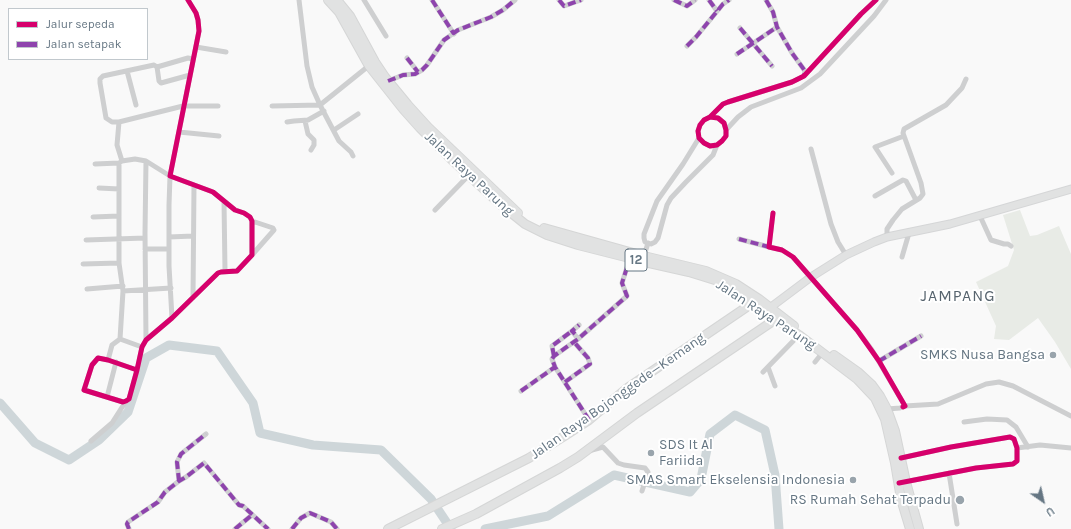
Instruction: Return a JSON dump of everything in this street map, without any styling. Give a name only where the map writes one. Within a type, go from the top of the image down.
[{"type":"highway","name":"Jalan Raya Parung","points":[[328,0],[339,12],[398,103],[420,128],[513,215],[530,227],[547,235],[578,245],[630,258],[643,258]]},
{"type":"highway","name":"Jalan Raya Parung","points":[[338,0],[350,16],[372,64],[428,127],[527,220],[550,230],[643,258],[706,271],[736,284],[778,318],[858,372],[876,390],[887,409],[895,431],[901,458],[901,498],[910,529]]},
{"type":"highway","name":"Jalan Raya Bojonggede—Kemang","points":[[388,529],[529,458],[566,436],[589,420],[626,389],[756,301]]},
{"type":"highway","name":"Jalan Raya Parung","points":[[778,318],[857,379],[875,398],[885,419],[902,482],[918,529]]},
{"type":"highway","name":"Jalan Raya Bojonggede—Kemang","points":[[442,529],[476,514],[560,468],[637,413],[778,318]]},
{"type":"main road","points":[[767,310],[810,278],[863,246],[887,238],[980,216],[1071,189]]},
{"type":"street","points":[[172,318],[169,249],[170,176],[199,31],[196,13],[188,0]]},
{"type":"street","points":[[299,0],[307,66],[312,88],[338,140],[351,152],[353,156]]},
{"type":"street","points":[[364,0],[386,36]]},
{"type":"street","points":[[432,0],[454,34]]},
{"type":"street","points":[[388,82],[403,75],[416,73],[426,65],[444,40],[458,30],[491,17],[503,10],[515,0]]},
{"type":"street","points":[[559,0],[564,6],[580,0]]},
{"type":"street","points":[[674,0],[687,6],[695,0]]},
{"type":"street","points":[[710,0],[717,11]]},
{"type":"street","points":[[687,46],[723,4],[730,0]]},
{"type":"street","points":[[766,0],[773,12],[777,27],[792,53],[805,71],[804,76]]},
{"type":"street","points":[[717,145],[710,146],[699,138],[698,131],[704,120],[710,117],[723,104],[792,82],[804,76],[861,14],[881,1]]},
{"type":"street","points":[[726,130],[751,107],[801,88],[820,74],[874,16],[881,1]]},
{"type":"street","points":[[736,54],[777,27]]},
{"type":"street","points":[[740,28],[772,66]]},
{"type":"street","points":[[196,47],[226,52]]},
{"type":"street","points":[[193,59],[188,58],[157,67],[154,65],[103,76],[100,80],[106,118],[112,122],[119,122],[183,106],[218,106]]},
{"type":"street","points":[[407,58],[416,73]]},
{"type":"street","points":[[272,106],[320,105],[372,64]]},
{"type":"street","points":[[157,67],[159,81],[161,83],[190,74]]},
{"type":"street","points":[[127,71],[136,105]]},
{"type":"street","points":[[887,238],[887,229],[892,220],[902,209],[922,196],[922,189],[903,132],[905,128],[946,105],[962,88],[966,79]]},
{"type":"street","points":[[287,122],[304,121],[324,111]]},
{"type":"street","points":[[334,130],[358,114]]},
{"type":"street","points":[[649,243],[655,242],[658,238],[667,204],[678,190],[713,155],[717,145],[726,136],[724,123],[718,118],[710,117]]},
{"type":"street","points":[[304,121],[308,134],[314,140],[314,145],[311,150]]},
{"type":"street","points":[[108,360],[112,345],[120,339],[123,288],[119,263],[119,122]]},
{"type":"street","points":[[179,132],[219,136]]},
{"type":"street","points":[[892,173],[875,147],[904,136]]},
{"type":"street","points":[[649,243],[644,238],[644,234],[657,201],[699,138]]},
{"type":"street","points":[[811,149],[830,224],[846,255]]},
{"type":"street","points":[[91,441],[111,424],[128,399],[142,347],[146,340],[172,318],[218,273],[225,271],[237,271],[274,230],[273,228],[252,221],[247,215],[235,210],[212,192],[170,176],[146,161],[135,159],[95,164]]},
{"type":"street","points":[[146,161],[146,340]]},
{"type":"street","points":[[435,210],[469,175]]},
{"type":"street","points":[[875,196],[902,180],[906,182],[916,200]]},
{"type":"street","points":[[193,298],[194,185]]},
{"type":"street","points":[[99,188],[119,188]]},
{"type":"street","points":[[224,201],[225,271]]},
{"type":"street","points":[[657,201],[667,204]]},
{"type":"street","points":[[769,247],[773,213]]},
{"type":"street","points":[[93,217],[119,216]]},
{"type":"street","points":[[980,216],[991,240],[1011,246]]},
{"type":"street","points":[[252,221],[252,255]]},
{"type":"street","points":[[902,257],[909,233]]},
{"type":"street","points":[[169,237],[194,236]]},
{"type":"street","points":[[86,240],[145,238]]},
{"type":"street","points":[[739,239],[782,250],[793,257],[857,330],[879,361],[902,407]]},
{"type":"street","points":[[643,258],[649,243]]},
{"type":"street","points":[[146,249],[169,249]]},
{"type":"street","points":[[554,356],[576,341],[627,296],[628,294],[622,283],[630,258]]},
{"type":"street","points":[[82,264],[119,263]]},
{"type":"street","points":[[87,289],[123,288],[146,290],[171,288]]},
{"type":"street","points":[[579,325],[552,346],[554,356],[552,359],[555,367],[589,420]]},
{"type":"street","points":[[565,382],[590,364],[588,358],[576,341],[572,331]]},
{"type":"street","points":[[763,372],[799,335]]},
{"type":"street","points":[[879,361],[921,336]]},
{"type":"street","points":[[120,339],[142,347]]},
{"type":"street","points":[[815,362],[822,352]]},
{"type":"street","points":[[126,402],[87,392],[84,389],[92,365],[97,359],[100,358],[137,370]]},
{"type":"street","points":[[107,397],[116,362]]},
{"type":"street","points":[[521,391],[555,367]]},
{"type":"street","points":[[768,367],[775,386]]},
{"type":"street","points":[[887,409],[938,404],[986,384],[999,382],[1012,386],[1071,416]]},
{"type":"street","points":[[964,422],[987,419],[1007,420],[1016,427],[1028,447]]},
{"type":"street","points":[[179,481],[177,462],[181,454],[206,434]]},
{"type":"street","points":[[901,458],[951,447],[1010,437],[1014,439],[1017,448],[1017,461],[1013,464],[976,468],[902,482]]},
{"type":"street","points":[[1017,448],[1049,445],[1071,448]]},
{"type":"street","points":[[589,448],[592,450],[603,447],[618,463],[645,468],[648,472],[642,491]]},
{"type":"street","points":[[129,529],[127,524],[128,522],[158,502],[165,492],[204,463],[239,505],[243,506],[268,529]]},
{"type":"street","points":[[949,473],[957,524]]},
{"type":"street","points":[[292,529],[301,518],[310,513],[332,522],[337,529]]},
{"type":"street","points":[[235,529],[252,515]]},
{"type":"shaded area","points":[[1020,210],[1030,236],[1037,235],[1059,226],[1071,254],[1071,369],[1055,342],[1038,318],[1009,340],[994,339],[996,326],[976,282],[1008,266],[1014,250],[1003,215]]},
{"type":"waterway","points":[[0,403],[35,443],[69,460],[99,440],[128,412],[146,358],[169,345],[217,351],[253,403],[260,433],[313,445],[381,450],[431,499],[451,529]]},
{"type":"waterway","points":[[485,529],[548,516],[614,475],[690,492],[701,479],[710,434],[735,415],[765,430],[775,475],[779,529]]},
{"type":"marked path","points":[[432,0],[454,34]]},
{"type":"marked path","points":[[388,81],[403,75],[415,74],[422,70],[444,40],[458,30],[491,17],[503,10],[515,0]]},
{"type":"marked path","points":[[559,0],[564,6],[581,0]]},
{"type":"marked path","points":[[674,0],[687,6],[695,0]]},
{"type":"marked path","points":[[709,0],[717,11]]},
{"type":"marked path","points":[[687,46],[723,4],[729,0]]},
{"type":"marked path","points":[[766,0],[773,12],[777,27],[792,53],[805,71],[804,76]]},
{"type":"marked path","points":[[737,54],[777,27]]},
{"type":"marked path","points":[[740,28],[772,66]]},
{"type":"marked path","points":[[407,58],[418,72]]},
{"type":"marked path","points":[[739,239],[769,247]]},
{"type":"marked path","points":[[589,420],[555,367],[552,359],[578,339],[627,296],[622,283],[630,258]]},
{"type":"marked path","points":[[575,334],[572,331],[579,325]]},
{"type":"marked path","points":[[554,356],[552,346],[572,331]]},
{"type":"marked path","points":[[879,361],[921,336]]},
{"type":"marked path","points":[[565,382],[590,364],[588,358],[574,342]]},
{"type":"marked path","points":[[521,391],[555,367]]},
{"type":"marked path","points":[[179,481],[177,462],[181,454],[206,434]]},
{"type":"marked path","points":[[129,529],[127,524],[128,522],[158,502],[165,492],[204,463],[239,505],[243,506],[268,529]]},
{"type":"marked path","points":[[292,529],[301,518],[310,513],[331,522],[337,529]]},
{"type":"marked path","points":[[235,529],[252,515]]},
{"type":"cycle path","points":[[137,370],[98,358],[92,365],[84,390],[123,402],[129,399],[137,370],[142,347],[146,340],[172,318],[218,273],[237,271],[252,255],[252,221],[250,217],[235,210],[213,192],[170,176],[199,31],[196,13],[188,0]]},
{"type":"cycle path","points":[[710,117],[718,118],[724,123],[726,130],[726,136],[722,141],[717,145],[710,146],[699,138],[698,131],[704,120],[710,117],[723,104],[792,82],[804,76],[861,14],[876,0]]},
{"type":"cycle path","points":[[773,213],[769,247],[782,250],[793,257],[857,330],[879,361],[905,406],[903,407]]},
{"type":"cycle path","points":[[899,483],[976,468],[1013,464],[1017,461],[1017,448],[1014,439],[1010,437],[951,447],[901,458]]},
{"type":"place","name":"SMKS Nusa Bangsa","points":[[1053,355]]},
{"type":"place","name":"SDS It Al Fariida","points":[[651,453]]},
{"type":"place","name":"SMAS Smart Ekselensia Indonesia","points":[[853,480]]},
{"type":"place","name":"RS Rumah Sehat Terpadu","points":[[960,500]]},
{"type":"district","name":"JAMPANG","points":[[958,296]]}]
